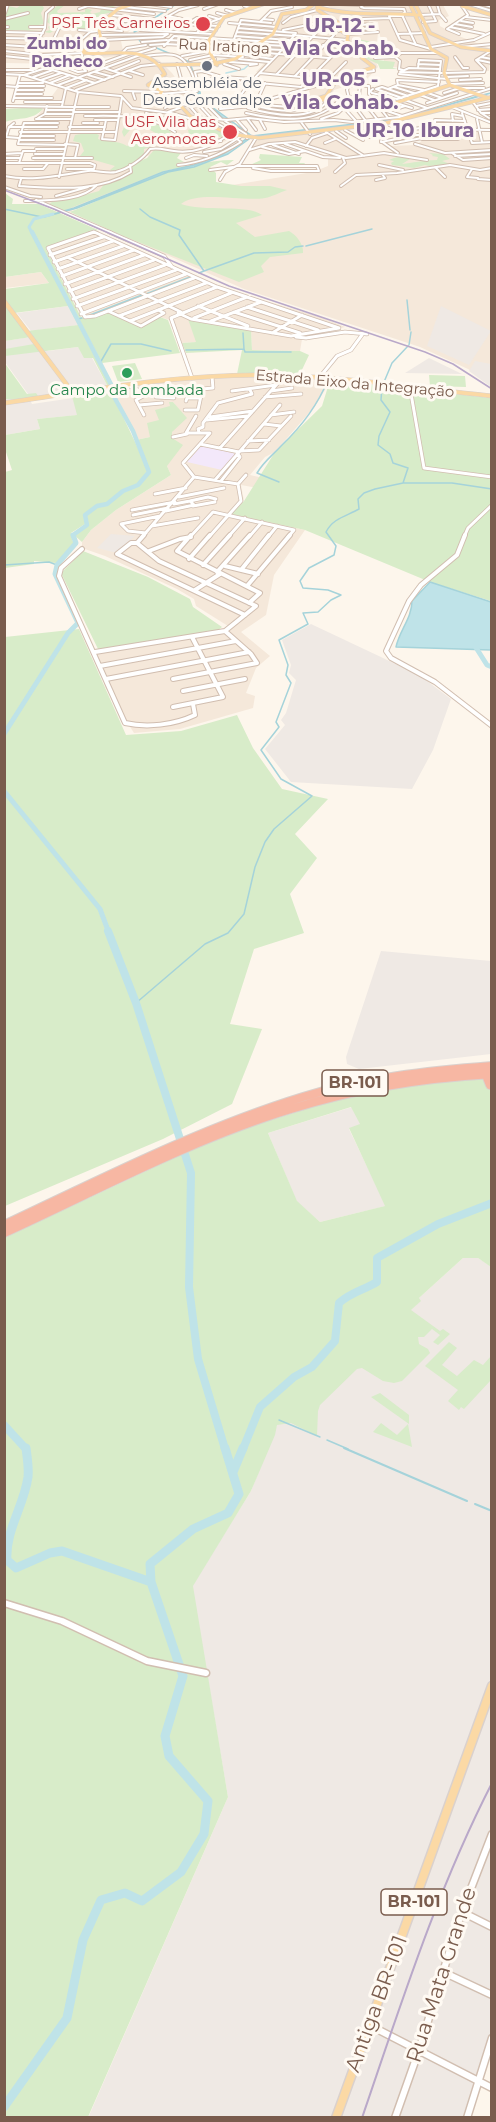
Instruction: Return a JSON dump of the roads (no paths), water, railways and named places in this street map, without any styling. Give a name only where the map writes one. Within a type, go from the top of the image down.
[{"type":"highway","name":"BR-101","points":[[4,1225],[224,1125],[302,1097],[402,1075],[492,1066]]},
{"type":"highway","name":"BR-101","points":[[4,1233],[263,1118],[343,1095],[426,1080],[489,1075]]},
{"type":"highway","points":[[489,1075],[490,1085]]},
{"type":"main road","points":[[82,55],[83,51],[100,45],[102,40],[98,32],[99,24],[116,11],[133,4]]},
{"type":"main road","points":[[217,65],[213,38],[228,15],[263,4]]},
{"type":"main road","points":[[410,4],[423,22],[431,48],[447,58],[446,76],[450,85]]},
{"type":"main road","points":[[415,4],[425,30],[447,43],[454,43],[491,56]]},
{"type":"main road","points":[[462,6],[468,4]]},
{"type":"main road","points":[[462,6],[482,12],[491,10]]},
{"type":"main road","points":[[160,65],[191,63],[203,66],[231,62],[244,55],[282,14],[315,9],[335,12],[418,15]]},
{"type":"main road","points":[[311,100],[326,96],[337,80],[366,73],[373,68],[347,40],[347,34],[315,9]]},
{"type":"main road","points":[[82,55],[123,52],[146,56],[160,65],[165,74],[148,85],[161,93],[156,97],[158,101],[182,107],[197,118],[239,139],[359,128],[474,104],[483,97],[461,87],[450,85],[380,108],[369,109],[359,97],[311,100]]},
{"type":"main road","points":[[4,302],[71,391]]},
{"type":"main road","name":"Estrada Eixo da Integração","points":[[4,402],[62,395],[71,391],[83,392],[212,377],[280,380],[294,376],[492,396]]},
{"type":"main road","name":"Antiga BR-101","points":[[336,2118],[492,1686]]},
{"type":"street","points":[[5,13],[8,4]]},
{"type":"street","points":[[150,4],[174,10],[191,6]]},
{"type":"street","points":[[339,4],[384,4]]},
{"type":"street","points":[[423,22],[436,21],[428,4]]},
{"type":"street","points":[[437,4],[440,14],[446,21]]},
{"type":"street","points":[[468,4],[491,10]]},
{"type":"street","points":[[482,4],[491,10]]},
{"type":"street","points":[[204,9],[217,5]]},
{"type":"street","points":[[363,5],[361,7],[364,8],[404,9],[405,12],[402,15]]},
{"type":"street","points":[[79,9],[87,6],[102,7],[116,11],[154,14]]},
{"type":"street","points":[[124,7],[166,11],[197,6]]},
{"type":"street","points":[[244,6],[250,8]]},
{"type":"street","points":[[462,6],[469,14],[466,17]]},
{"type":"street","points":[[31,54],[43,33],[48,18],[46,13],[52,7]]},
{"type":"street","points":[[97,10],[102,7]]},
{"type":"street","points":[[260,38],[262,20],[276,7]]},
{"type":"street","points":[[272,11],[292,7]]},
{"type":"street","points":[[347,7],[353,8]]},
{"type":"street","points":[[284,23],[297,15],[315,9]]},
{"type":"street","points":[[297,15],[312,17],[315,9]]},
{"type":"street","points":[[169,19],[174,10]]},
{"type":"street","points":[[482,12],[491,10]]},
{"type":"street","points":[[4,19],[28,13]]},
{"type":"street","points":[[215,14],[235,18]]},
{"type":"street","points":[[418,15],[440,14]]},
{"type":"street","points":[[111,15],[154,19],[140,24]]},
{"type":"street","points":[[363,19],[402,15]]},
{"type":"street","points":[[402,15],[416,45]]},
{"type":"street","points":[[203,66],[213,38],[209,16]]},
{"type":"street","points":[[242,19],[250,17],[272,22]]},
{"type":"street","points":[[256,17],[262,20]]},
{"type":"street","points":[[390,17],[401,40],[431,48],[447,43],[459,34],[448,28]]},
{"type":"street","points":[[448,28],[466,17],[490,21]]},
{"type":"street","points":[[189,23],[197,18],[210,22]]},
{"type":"street","points":[[93,19],[88,24],[135,27]]},
{"type":"street","points":[[140,30],[169,19],[182,19]]},
{"type":"street","points":[[242,19],[262,20]]},
{"type":"street","points":[[234,40],[242,19]]},
{"type":"street","points":[[326,19],[334,30]]},
{"type":"street","points":[[106,20],[154,25],[202,25],[210,22]]},
{"type":"street","points":[[460,20],[473,23]]},
{"type":"street","points":[[210,22],[213,38]]},
{"type":"street","points":[[210,22],[213,38]]},
{"type":"street","points":[[179,30],[210,22]]},
{"type":"street","points":[[339,27],[345,22]]},
{"type":"street","points":[[145,28],[154,25],[189,23],[202,25],[213,38]]},
{"type":"street","points":[[229,23],[234,40],[244,55],[273,59]]},
{"type":"street","points":[[234,40],[260,38],[313,24]]},
{"type":"street","points":[[339,27],[372,24]]},
{"type":"street","points":[[455,24],[472,27]]},
{"type":"street","points":[[154,25],[179,30],[193,39],[260,38],[290,41]]},
{"type":"street","points":[[154,25],[179,30],[193,39],[260,38],[290,41]]},
{"type":"street","points":[[193,39],[202,25]]},
{"type":"street","points":[[234,25],[234,40]]},
{"type":"street","points":[[4,45],[50,43],[60,26]]},
{"type":"street","points":[[30,27],[45,27]]},
{"type":"street","points":[[339,27],[373,28]]},
{"type":"street","points":[[448,28],[484,34]]},
{"type":"street","points":[[209,29],[213,38]]},
{"type":"street","points":[[79,30],[133,33],[139,38],[168,41],[213,38],[234,40],[260,38],[290,41],[312,37],[347,40]]},
{"type":"street","points":[[284,30],[299,52]]},
{"type":"street","points":[[398,34],[411,34],[425,30]]},
{"type":"street","points":[[204,31],[213,38],[234,40],[260,38],[290,41]]},
{"type":"street","points":[[4,32],[43,33]]},
{"type":"street","points":[[16,43],[70,49],[92,32]]},
{"type":"street","points":[[98,32],[111,33]]},
{"type":"street","points":[[98,32],[133,33]]},
{"type":"street","points":[[347,34],[378,32]]},
{"type":"street","points":[[454,43],[474,40],[492,32]]},
{"type":"street","points":[[277,74],[316,33]]},
{"type":"street","points":[[102,40],[163,35]]},
{"type":"street","points":[[295,76],[334,35]]},
{"type":"street","points":[[4,38],[54,39]]},
{"type":"street","points":[[182,56],[213,38]]},
{"type":"street","points":[[194,79],[191,63],[213,38]]},
{"type":"street","points":[[260,38],[279,54],[329,58]]},
{"type":"street","name":"Rua Iratinga","points":[[260,38],[290,41]]},
{"type":"street","name":"Rua Iratinga","points":[[123,52],[127,48],[148,44],[193,39]]},
{"type":"street","points":[[172,52],[182,56],[200,71],[222,77],[301,87],[347,40]]},
{"type":"street","points":[[60,48],[69,41],[78,43]]},
{"type":"street","points":[[234,107],[250,81],[290,41]]},
{"type":"street","points":[[323,45],[340,47]]},
{"type":"street","points":[[461,47],[492,45]]},
{"type":"street","points":[[95,66],[155,48]]},
{"type":"street","points":[[4,51],[40,55],[82,55]]},
{"type":"street","points":[[146,56],[166,52],[191,63]]},
{"type":"street","points":[[382,53],[401,53],[411,56],[438,53]]},
{"type":"street","points":[[375,58],[395,57],[401,53]]},
{"type":"street","points":[[476,60],[486,54],[491,56]]},
{"type":"street","points":[[38,59],[40,55]]},
{"type":"street","points":[[46,68],[58,55]]},
{"type":"street","points":[[55,58],[82,55]]},
{"type":"street","points":[[70,69],[78,72],[86,71],[82,67],[82,55]]},
{"type":"street","points":[[5,87],[44,89],[140,55]]},
{"type":"street","points":[[4,60],[6,56],[52,61]]},
{"type":"street","points":[[411,56],[416,68]]},
{"type":"street","points":[[481,57],[491,56]]},
{"type":"street","points":[[476,60],[491,56]]},
{"type":"street","points":[[11,70],[17,57]]},
{"type":"street","points":[[395,57],[400,62],[401,72],[412,77],[439,82]]},
{"type":"street","points":[[455,57],[463,68],[468,68]]},
{"type":"street","points":[[23,70],[28,58]]},
{"type":"street","points":[[99,59],[89,63],[131,77]]},
{"type":"street","points":[[225,59],[269,62]]},
{"type":"street","points":[[416,68],[419,60],[440,60],[439,82]]},
{"type":"street","points":[[373,88],[372,93],[390,99],[403,99],[439,82],[446,76],[480,72],[485,69],[476,60]]},
{"type":"street","points":[[112,71],[139,61]]},
{"type":"street","points":[[231,62],[250,65]]},
{"type":"street","points":[[329,79],[346,62]]},
{"type":"street","points":[[177,64],[183,86]]},
{"type":"street","points":[[224,64],[239,69]]},
{"type":"street","points":[[418,64],[440,65]]},
{"type":"street","points":[[76,91],[145,65],[160,65]]},
{"type":"street","points":[[12,106],[22,75],[36,70],[46,68],[96,83]]},
{"type":"street","points":[[401,72],[408,68],[439,69]]},
{"type":"street","points":[[4,70],[36,70]]},
{"type":"street","points":[[32,78],[53,70]]},
{"type":"street","points":[[129,70],[142,75]]},
{"type":"street","points":[[155,89],[196,85],[195,72],[200,71]]},
{"type":"street","points":[[95,72],[117,78]]},
{"type":"street","points":[[401,72],[439,73],[446,76],[469,78],[482,81],[489,88]]},
{"type":"street","points":[[480,72],[482,81]]},
{"type":"street","points":[[4,74],[22,75],[40,80],[61,73]]},
{"type":"street","points":[[260,73],[337,80]]},
{"type":"street","points":[[466,73],[469,78]]},
{"type":"street","points":[[25,100],[70,75]]},
{"type":"street","points":[[88,75],[105,80]]},
{"type":"street","points":[[216,75],[210,80],[250,81]]},
{"type":"street","points":[[278,85],[286,75]]},
{"type":"street","points":[[409,83],[412,77]]},
{"type":"street","points":[[161,78],[168,79],[169,83]]},
{"type":"street","points":[[459,78],[461,87]]},
{"type":"street","points":[[40,80],[52,99]]},
{"type":"street","points":[[66,88],[87,80]]},
{"type":"street","points":[[244,107],[337,80]]},
{"type":"street","points":[[398,85],[398,80],[424,90]]},
{"type":"street","points":[[444,93],[482,81]]},
{"type":"street","points":[[388,89],[409,83],[439,82]]},
{"type":"street","points":[[17,88],[29,83],[44,89]]},
{"type":"street","points":[[256,103],[265,83]]},
{"type":"street","points":[[360,84],[359,97],[371,96]]},
{"type":"street","points":[[365,120],[349,99],[347,90],[349,85],[360,84],[428,109]]},
{"type":"street","points":[[56,85],[76,91],[121,96],[131,107],[164,110],[168,113],[197,118],[225,120],[242,118],[272,122],[301,120],[338,113],[346,108],[349,99]]},
{"type":"street","points":[[52,99],[56,85]]},
{"type":"street","points":[[278,96],[283,85]]},
{"type":"street","points":[[373,88],[382,87],[408,96]]},
{"type":"street","points":[[394,87],[414,93]]},
{"type":"street","points":[[461,87],[489,88]]},
{"type":"street","points":[[17,88],[44,89]]},
{"type":"street","points":[[17,88],[25,100],[24,106]]},
{"type":"street","points":[[62,106],[66,88]]},
{"type":"street","points":[[109,112],[110,95],[115,88]]},
{"type":"street","points":[[371,96],[373,88]]},
{"type":"street","points":[[483,97],[489,88]]},
{"type":"street","points":[[436,90],[451,95]]},
{"type":"street","points":[[59,177],[76,91]]},
{"type":"street","points":[[124,91],[175,96]]},
{"type":"street","points":[[124,91],[136,95],[144,93]]},
{"type":"street","points":[[105,124],[103,140],[115,140],[121,96],[124,91]]},
{"type":"street","points":[[156,97],[197,91]]},
{"type":"street","points":[[451,91],[467,96],[483,97],[491,103]]},
{"type":"street","points":[[293,92],[311,100]]},
{"type":"street","points":[[86,107],[89,93]]},
{"type":"street","points":[[428,93],[452,101]]},
{"type":"street","points":[[427,103],[457,93]]},
{"type":"street","points":[[98,108],[100,94]]},
{"type":"street","points":[[420,95],[435,100]]},
{"type":"street","points":[[371,96],[388,118]]},
{"type":"street","points":[[246,113],[273,118],[356,121],[404,117],[467,96]]},
{"type":"street","points":[[225,98],[220,109],[225,120]]},
{"type":"street","points":[[301,120],[329,111],[337,106],[340,98]]},
{"type":"street","points":[[414,103],[428,98]]},
{"type":"street","points":[[25,100],[52,99],[63,102]]},
{"type":"street","points":[[220,109],[244,107],[267,113],[296,114],[321,108],[329,99]]},
{"type":"street","points":[[382,102],[390,99]]},
{"type":"street","points":[[256,103],[291,107],[311,100]]},
{"type":"street","points":[[256,103],[276,110],[294,111],[313,106],[320,100]]},
{"type":"street","points":[[421,101],[436,106]]},
{"type":"street","points":[[396,103],[412,108]]},
{"type":"street","points":[[474,104],[491,103]]},
{"type":"street","points":[[155,116],[174,104],[209,106],[251,138],[249,150],[236,166],[225,172],[220,180]]},
{"type":"street","points":[[188,104],[197,118]]},
{"type":"street","points":[[198,104],[212,119]]},
{"type":"street","points":[[305,104],[338,113],[344,121]]},
{"type":"street","points":[[474,104],[481,113],[489,118]]},
{"type":"street","points":[[4,106],[85,112],[120,112]]},
{"type":"street","points":[[46,108],[62,106],[73,110]]},
{"type":"street","points":[[337,106],[369,109],[377,119]]},
{"type":"street","points":[[389,111],[405,106]]},
{"type":"street","points":[[405,111],[420,106]]},
{"type":"street","points":[[19,140],[24,123],[45,114],[86,107],[109,108]]},
{"type":"street","points":[[168,113],[182,107]]},
{"type":"street","points":[[234,107],[242,118]]},
{"type":"street","points":[[244,107],[256,130]]},
{"type":"street","points":[[291,107],[309,132]]},
{"type":"street","points":[[452,107],[463,115],[472,143],[492,140],[490,127],[477,118],[463,115],[452,114],[453,120]]},
{"type":"street","points":[[45,114],[46,108]]},
{"type":"street","points":[[229,108],[246,130]]},
{"type":"street","points":[[346,108],[356,121]]},
{"type":"street","points":[[380,108],[404,117]]},
{"type":"street","points":[[398,108],[413,114]]},
{"type":"street","points":[[478,110],[492,111]]},
{"type":"street","points":[[481,113],[492,111]]},
{"type":"street","points":[[83,125],[85,112]]},
{"type":"street","points":[[146,113],[165,119]]},
{"type":"street","points":[[197,118],[208,114]]},
{"type":"street","points":[[441,114],[442,120]]},
{"type":"street","points":[[85,116],[105,124]]},
{"type":"street","points":[[69,127],[105,124],[119,118]]},
{"type":"street","points":[[83,125],[95,120],[119,118],[151,121],[175,132]]},
{"type":"street","points":[[205,118],[228,132]]},
{"type":"street","points":[[477,118],[482,142]]},
{"type":"street","points":[[36,119],[71,119]]},
{"type":"street","points":[[52,145],[59,119]]},
{"type":"street","points":[[260,120],[266,129]]},
{"type":"street","points":[[435,120],[466,122],[435,124],[435,120]]},
{"type":"street","points":[[272,122],[276,128]]},
{"type":"street","points":[[284,122],[286,127]]},
{"type":"street","points":[[393,122],[406,130]]},
{"type":"street","points":[[14,123],[6,132],[6,137],[37,144],[78,145],[75,158]]},
{"type":"street","points":[[24,123],[58,123]]},
{"type":"street","points":[[381,124],[396,132]]},
{"type":"street","points":[[372,125],[386,134]]},
{"type":"street","points":[[9,127],[57,127]]},
{"type":"street","points":[[359,128],[363,131],[361,132],[374,137],[419,128],[479,129],[490,127]]},
{"type":"street","points":[[5,176],[29,180],[89,172],[118,171],[144,158],[148,150],[158,145],[185,151],[221,141],[228,132],[237,128]]},
{"type":"street","points":[[419,128],[422,137]]},
{"type":"street","points":[[345,129],[363,140]]},
{"type":"street","points":[[456,129],[459,143]]},
{"type":"street","points":[[336,131],[346,138]]},
{"type":"street","points":[[363,131],[369,131],[382,144],[398,153],[428,159]]},
{"type":"street","points":[[21,132],[116,132]]},
{"type":"street","points":[[306,146],[312,138],[326,132],[365,157]]},
{"type":"street","points":[[19,140],[54,136]]},
{"type":"street","points":[[382,144],[422,137],[458,136]]},
{"type":"street","points":[[195,137],[221,141]]},
{"type":"street","points":[[395,143],[422,137]]},
{"type":"street","points":[[422,137],[416,144],[438,151],[492,154]]},
{"type":"street","points":[[215,154],[204,152],[221,149],[239,139]]},
{"type":"street","points":[[178,165],[201,161],[208,156],[228,150],[235,146],[239,139]]},
{"type":"street","points":[[325,143],[335,139]]},
{"type":"street","points":[[19,140],[54,140]]},
{"type":"street","points":[[249,150],[269,144],[295,142],[343,158]]},
{"type":"street","points":[[334,145],[341,142]]},
{"type":"street","points":[[283,143],[326,158],[398,153]]},
{"type":"street","points":[[32,163],[37,144]]},
{"type":"street","points":[[269,144],[299,154]]},
{"type":"street","points":[[229,145],[235,146]]},
{"type":"street","points":[[343,148],[347,146]]},
{"type":"street","points":[[260,147],[292,156],[313,148]]},
{"type":"street","points":[[420,159],[428,148]]},
{"type":"street","points":[[4,154],[64,149]]},
{"type":"street","points":[[221,149],[228,150]]},
{"type":"street","points":[[35,151],[63,154]]},
{"type":"street","points":[[424,153],[438,151]]},
{"type":"street","points":[[22,153],[20,158],[24,169],[22,174]]},
{"type":"street","points":[[452,153],[463,159],[492,154]]},
{"type":"street","points":[[455,156],[492,154]]},
{"type":"street","points":[[187,159],[194,155],[208,156]]},
{"type":"street","points":[[4,158],[20,158]]},
{"type":"street","points":[[33,158],[92,158]]},
{"type":"street","points":[[187,159],[205,158]]},
{"type":"street","points":[[335,172],[344,166],[343,158]]},
{"type":"street","points":[[187,159],[201,161]]},
{"type":"street","points":[[4,163],[90,163],[95,165],[94,169]]},
{"type":"street","points":[[35,186],[42,169],[48,163]]},
{"type":"street","points":[[30,196],[58,196],[94,186],[126,176],[131,172],[130,165]]},
{"type":"street","points":[[379,165],[405,171]]},
{"type":"street","points":[[341,186],[353,175],[382,174],[452,165],[480,170],[491,169]]},
{"type":"street","points":[[210,171],[236,166],[242,166],[318,166],[319,171],[268,171],[242,166]]},
{"type":"street","points":[[434,167],[446,177]]},
{"type":"street","points":[[24,169],[42,169]]},
{"type":"street","points":[[27,186],[33,169]]},
{"type":"street","points":[[67,169],[94,169]]},
{"type":"street","points":[[85,186],[89,172],[94,169]]},
{"type":"street","points":[[103,172],[106,169]]},
{"type":"street","points":[[472,169],[467,178],[492,180]]},
{"type":"street","points":[[475,183],[480,170]]},
{"type":"street","points":[[5,176],[10,172]]},
{"type":"street","points":[[25,201],[62,198],[90,192],[97,172]]},
{"type":"street","points":[[77,186],[80,174]]},
{"type":"street","points":[[376,180],[386,177],[382,174]]},
{"type":"street","points":[[5,176],[5,181]]},
{"type":"street","points":[[12,182],[14,178]]},
{"type":"street","points":[[21,179],[19,186],[94,186]]},
{"type":"street","points":[[43,186],[46,179]]},
{"type":"street","points":[[4,187],[40,199]]},
{"type":"street","points":[[36,200],[165,257],[172,267]]},
{"type":"street","points":[[194,278],[86,317],[81,314],[48,249],[90,232],[206,283],[339,328],[312,335],[304,334],[234,312]]},
{"type":"street","points":[[50,255],[103,237]]},
{"type":"street","points":[[54,262],[113,241]]},
{"type":"street","points":[[58,269],[123,246]]},
{"type":"street","points":[[62,276],[134,250]]},
{"type":"street","points":[[65,284],[144,255]]},
{"type":"street","points":[[67,257],[191,319],[291,336],[345,332],[362,335],[367,333]]},
{"type":"street","points":[[69,291],[155,260]]},
{"type":"street","points":[[73,299],[165,265]]},
{"type":"street","points":[[77,306],[177,269]]},
{"type":"street","points":[[81,314],[186,274]]},
{"type":"street","points":[[119,316],[206,283]]},
{"type":"street","points":[[130,321],[217,287]]},
{"type":"street","points":[[192,378],[170,320],[180,313],[231,292]]},
{"type":"street","points":[[191,319],[247,297]]},
{"type":"street","points":[[208,322],[261,302]]},
{"type":"street","points":[[198,306],[221,317],[262,331]]},
{"type":"street","points":[[247,307],[321,331]]},
{"type":"street","points":[[108,310],[138,325],[143,325],[164,314],[158,310]]},
{"type":"street","points":[[272,333],[302,315]]},
{"type":"street","points":[[291,336],[304,334]]},
{"type":"street","points":[[319,378],[338,356],[351,350],[362,335]]},
{"type":"street","points":[[144,415],[136,400],[147,394],[202,391],[213,388],[212,377]]},
{"type":"street","points":[[232,392],[250,390],[280,380]]},
{"type":"street","points":[[220,448],[280,380]]},
{"type":"street","points":[[129,386],[147,394]]},
{"type":"street","points":[[272,391],[292,388]]},
{"type":"street","points":[[410,388],[424,468],[492,477]]},
{"type":"street","points":[[200,432],[198,429],[203,427],[218,403],[253,393],[250,390]]},
{"type":"street","points":[[185,410],[198,410],[202,391]]},
{"type":"street","points":[[154,393],[156,397],[174,398]]},
{"type":"street","points":[[265,397],[301,394]]},
{"type":"street","points":[[186,401],[187,398],[201,398]]},
{"type":"street","points":[[139,405],[162,403]]},
{"type":"street","points":[[215,480],[280,405]]},
{"type":"street","points":[[207,420],[253,411]]},
{"type":"street","points":[[200,444],[239,452],[258,450],[292,414],[271,415]]},
{"type":"street","points":[[187,433],[186,430],[196,416]]},
{"type":"street","points":[[210,417],[248,416]]},
{"type":"street","points":[[264,424],[281,426]]},
{"type":"street","points":[[173,437],[187,433],[210,433],[183,463],[194,477],[238,484]]},
{"type":"street","points":[[248,441],[269,440]]},
{"type":"street","points":[[222,481],[240,457],[239,452]]},
{"type":"street","points":[[238,484],[246,475]]},
{"type":"street","points":[[138,543],[194,477]]},
{"type":"street","points":[[132,510],[194,506],[215,502],[224,488],[222,481]]},
{"type":"street","points":[[189,559],[242,499],[238,484]]},
{"type":"street","points":[[155,494],[186,488]]},
{"type":"street","points":[[178,498],[224,488]]},
{"type":"street","points":[[204,492],[215,502]]},
{"type":"street","points":[[133,515],[208,497]]},
{"type":"street","points":[[190,501],[194,506]]},
{"type":"street","points":[[492,506],[468,528],[457,555],[421,585],[409,601],[386,651],[391,658],[435,682],[492,726]]},
{"type":"street","points":[[248,586],[294,530],[245,518],[211,513],[177,550],[189,559],[261,594],[249,603]]},
{"type":"street","points":[[146,533],[128,531],[122,528],[122,523],[161,516]]},
{"type":"street","points":[[152,526],[198,518]]},
{"type":"street","points":[[203,565],[245,518]]},
{"type":"street","points":[[195,590],[219,573],[262,522]]},
{"type":"street","points":[[241,570],[277,526]]},
{"type":"street","points":[[149,551],[160,548],[173,540],[191,537]]},
{"type":"street","points":[[95,652],[225,631],[245,615],[256,606],[159,561],[138,543],[131,543],[117,554],[245,615]]},
{"type":"street","points":[[82,549],[61,568],[59,576],[125,723],[135,725],[182,720],[195,715],[193,704]]},
{"type":"street","points":[[225,566],[258,574]]},
{"type":"street","points":[[173,679],[256,664],[249,652],[225,631]]},
{"type":"street","points":[[173,707],[223,697],[192,637]]},
{"type":"street","points":[[100,666],[236,641]]},
{"type":"street","points":[[106,679],[249,652]]},
{"type":"street","points":[[183,692],[245,679]]},
{"type":"street","points":[[4,1603],[62,1621],[135,1656],[206,1673]]},
{"type":"street","name":"Rua Mata Grande","points":[[395,2118],[462,1912],[492,1834]]},
{"type":"street","points":[[462,1912],[492,1927]]},
{"type":"street","points":[[443,1972],[492,1995]]},
{"type":"street","points":[[369,2025],[492,2088]]},
{"type":"street","points":[[467,2118],[492,2038]]},
{"type":"water","points":[[190,64],[196,78],[202,104],[200,103]]},
{"type":"water","points":[[491,93],[445,106],[466,99]]},
{"type":"water","points":[[210,106],[252,136],[397,119],[445,106],[390,121],[252,137],[228,154],[194,167],[168,172],[77,208],[44,217],[74,208],[163,172],[194,165],[223,154],[251,136],[225,120]]},
{"type":"water","points":[[430,582],[491,602],[491,650],[396,647],[410,613],[412,601]]},
{"type":"waterway","points":[[150,21],[176,4]]},
{"type":"waterway","points":[[140,23],[141,29],[134,32],[140,41],[192,63]]},
{"type":"waterway","points":[[226,73],[244,69],[251,63]]},
{"type":"waterway","points":[[196,88],[200,92],[201,103]]},
{"type":"waterway","points":[[4,209],[42,217]]},
{"type":"waterway","points":[[140,209],[150,217],[180,230],[179,235],[204,271]]},
{"type":"waterway","points":[[32,233],[29,227],[34,219],[53,214]]},
{"type":"waterway","points":[[306,246],[372,229]]},
{"type":"waterway","points":[[32,232],[114,390],[112,393],[133,431],[149,472],[138,485],[123,491],[107,504],[97,506],[85,515],[87,525],[73,535]]},
{"type":"waterway","points":[[204,271],[254,253],[288,252],[295,247],[303,246]]},
{"type":"waterway","points":[[199,273],[204,271]]},
{"type":"waterway","points":[[146,294],[190,277]]},
{"type":"waterway","points":[[90,315],[142,295]]},
{"type":"waterway","points":[[407,300],[410,330]]},
{"type":"waterway","points":[[78,319],[82,318]]},
{"type":"waterway","points":[[409,345],[411,332]]},
{"type":"waterway","points":[[243,333],[244,349]]},
{"type":"waterway","points":[[100,363],[111,344],[141,344],[171,351]]},
{"type":"waterway","points":[[384,382],[392,363],[408,346]]},
{"type":"waterway","points":[[186,350],[244,349]]},
{"type":"waterway","points":[[244,349],[245,352],[291,352]]},
{"type":"waterway","points":[[279,482],[257,473],[302,423],[328,380]]},
{"type":"waterway","points":[[382,386],[381,400],[390,412],[379,436],[378,445],[390,454],[393,463],[408,468],[403,483]]},
{"type":"waterway","points":[[136,1003],[205,944],[228,933],[244,914],[255,867],[265,842],[274,829],[312,796],[281,779],[261,750],[279,727],[276,722],[291,683],[286,675],[288,665],[279,640],[308,624],[303,613],[318,612],[331,600],[341,595],[328,590],[303,588],[300,581],[309,568],[334,555],[336,546],[326,532],[329,527],[336,520],[359,509],[358,499],[364,493],[403,483]]},
{"type":"waterway","points":[[403,483],[452,483],[492,489]]},
{"type":"waterway","points":[[4,734],[68,633],[78,623],[55,574],[57,565],[76,543],[73,535]]},
{"type":"waterway","points":[[4,565],[49,562],[57,565]]},
{"type":"waterway","points":[[477,643],[475,646],[487,665],[492,667]]},
{"type":"waterway","points":[[4,791],[100,909],[109,933]]},
{"type":"waterway","points":[[108,931],[136,1003],[191,1173],[189,1287],[198,1359],[225,1449]]},
{"type":"waterway","points":[[289,1106],[365,1085]]},
{"type":"waterway","points":[[243,1449],[260,1407],[294,1377],[312,1367],[335,1341],[339,1303],[377,1282],[377,1258],[438,1224],[492,1203]]},
{"type":"waterway","points":[[279,1420],[320,1437]]},
{"type":"waterway","points":[[4,1425],[26,1449]]},
{"type":"waterway","points":[[327,1440],[348,1449]]},
{"type":"waterway","points":[[26,1448],[28,1477],[9,1539],[7,1560],[16,1568],[50,1553],[62,1551],[151,1582]]},
{"type":"waterway","points":[[151,1582],[150,1564],[193,1529],[228,1513],[239,1494],[225,1448]]},
{"type":"waterway","points":[[233,1472],[243,1448]]},
{"type":"waterway","points":[[344,1448],[467,1501]]},
{"type":"waterway","points":[[475,1504],[492,1511]]},
{"type":"waterway","points":[[4,2107],[67,2018],[83,1940],[101,1900],[125,1893],[142,1901],[181,1872],[204,1834],[208,1801],[169,1756],[165,1736],[183,1676],[151,1582]]},
{"type":"tram line","points":[[4,190],[54,209],[229,286],[425,352],[453,364],[492,389]]},
{"type":"tram line","points":[[362,2118],[437,1906],[472,1823],[492,1783]]},
{"type":"place","name":"PSF Três Carneiros","points":[[203,24]]},
{"type":"place","name":"Assembléia de Deus Comadalpe","points":[[207,66]]},
{"type":"place","name":"USF Vila das Aeromocas","points":[[230,132]]},
{"type":"place","name":"Campo da Lombada","points":[[127,373]]},
{"type":"district","name":"UR-12 - Vila Cohab.","points":[[340,38]]},
{"type":"district","name":"Zumbi do Pacheco","points":[[67,53]]},
{"type":"district","name":"UR-05 - Vila Cohab.","points":[[340,92]]},
{"type":"district","name":"UR-10 Ibura","points":[[415,131]]}]
